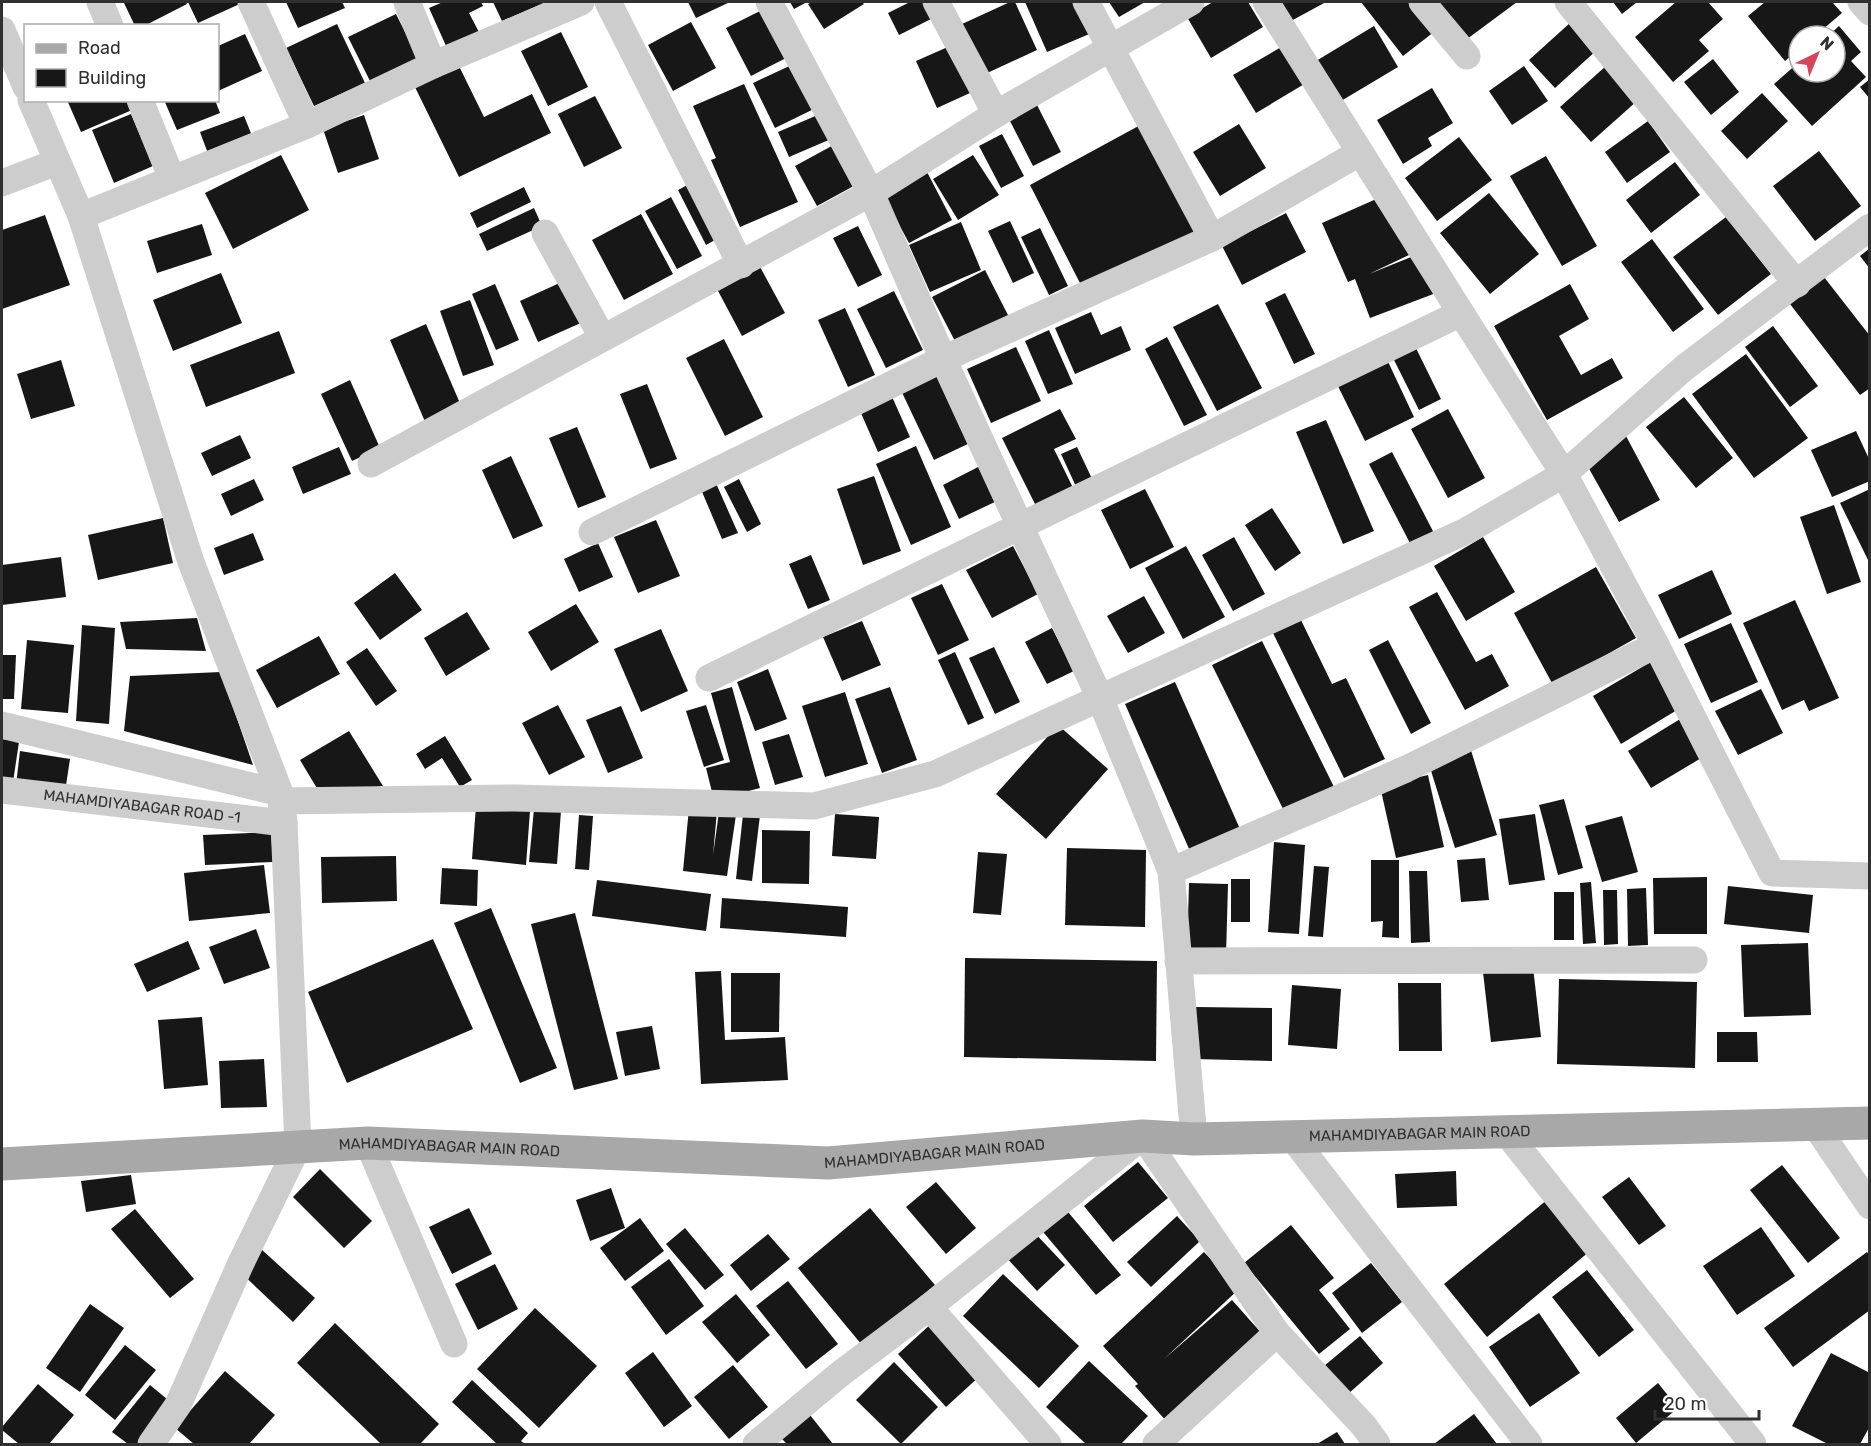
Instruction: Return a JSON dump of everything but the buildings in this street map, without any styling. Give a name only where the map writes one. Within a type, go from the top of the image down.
[{"type":"main road","name":"MAHAMDIYABAGAR MAIN ROAD","points":[[2,1164],[368,1143],[828,1163],[1143,1136],[1194,1139],[1869,1123]]},
{"type":"street","points":[[100,2],[109,24]]},
{"type":"street","points":[[251,2],[307,124]]},
{"type":"street","points":[[406,2],[434,65]]},
{"type":"street","points":[[608,2],[741,265]]},
{"type":"street","points":[[770,2],[871,193],[943,359],[1100,698],[1171,871],[1194,1139]]},
{"type":"street","points":[[936,2],[996,114]]},
{"type":"street","points":[[1086,2],[1212,238]]},
{"type":"street","points":[[370,464],[871,193],[996,114],[1191,2]]},
{"type":"street","points":[[1266,2],[1359,153],[1564,474],[1656,645],[1772,873],[1869,876]]},
{"type":"street","points":[[1422,2],[1467,56]]},
{"type":"street","points":[[1568,2],[1797,284]]},
{"type":"street","points":[[1861,2],[1869,12]]},
{"type":"street","points":[[81,216],[307,124],[567,5]]},
{"type":"street","points":[[2,30],[24,82]]},
{"type":"street","points":[[32,102],[81,216],[191,562],[282,806],[298,1146],[240,1265],[178,1405],[151,1444]]},
{"type":"street","points":[[141,102],[172,179]]},
{"type":"street","points":[[592,532],[943,359],[1212,238],[1359,153]]},
{"type":"street","points":[[2,183],[57,162]]},
{"type":"street","points":[[2,725],[282,806],[515,798],[814,806],[935,774],[1466,531],[1564,474],[1684,368],[1869,227]]},
{"type":"street","points":[[545,233],[602,337]]},
{"type":"street","points":[[709,678],[1461,313]]},
{"type":"street","points":[[1171,871],[1406,769],[1656,645]]},
{"type":"street","name":"MAHAMDIYABAGAR ROAD -1","points":[[2,790],[282,806]]},
{"type":"street","points":[[1178,961],[1694,960]]},
{"type":"street","points":[[1815,1125],[1869,1206]]},
{"type":"street","points":[[1506,1132],[1753,1444]]},
{"type":"street","points":[[756,1444],[840,1374],[929,1307],[1143,1136],[1277,1333],[1364,1426],[1377,1444]]},
{"type":"street","points":[[1293,1137],[1529,1444]]},
{"type":"street","points":[[368,1143],[454,1344]]},
{"type":"street","points":[[929,1307],[1048,1444]]},
{"type":"street","points":[[1156,1444],[1277,1333]]}]
